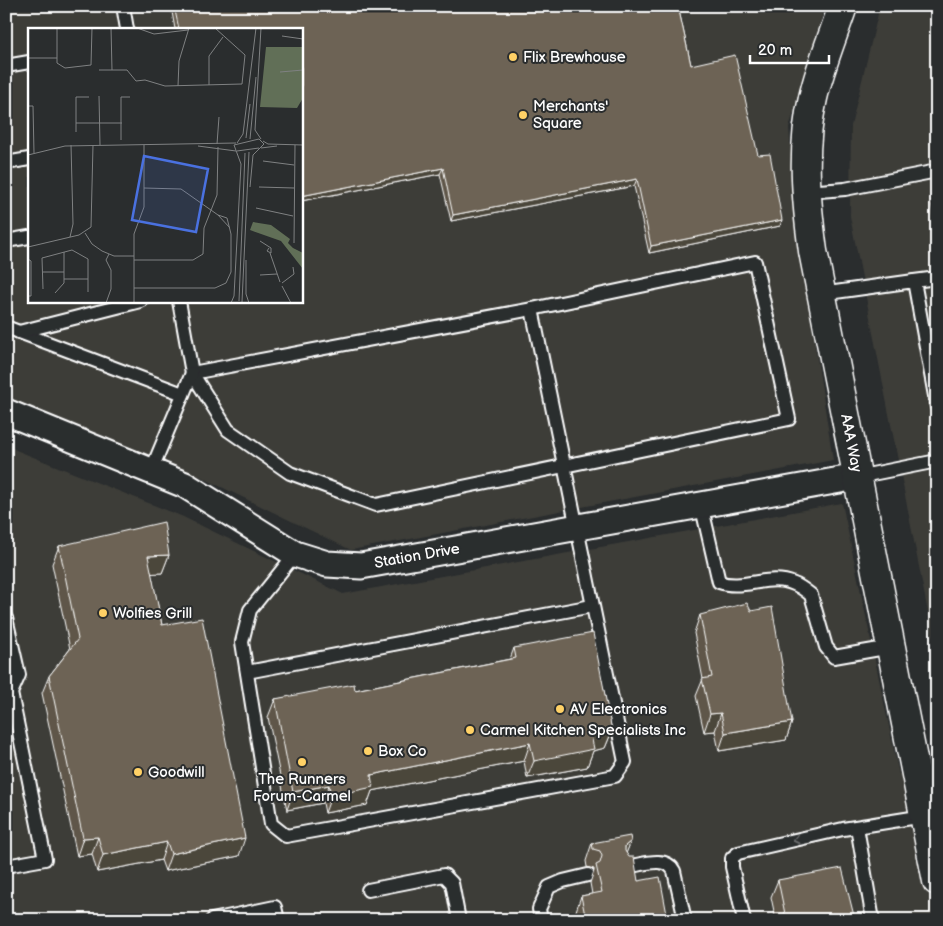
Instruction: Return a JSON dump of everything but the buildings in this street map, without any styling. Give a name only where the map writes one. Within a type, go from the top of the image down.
[{"type":"street","name":"AAA Way","points":[[843,6],[813,97],[808,132],[806,192],[813,251],[821,294],[891,647],[926,775],[924,816],[937,881]]},
{"type":"street","name":"Station Drive","points":[[6,412],[185,485],[295,554],[327,564],[361,566],[857,477]]},
{"type":"lane","points":[[123,6],[127,28]]},
{"type":"lane","points":[[6,66],[28,62]]},
{"type":"lane","points":[[6,163],[28,159]]},
{"type":"lane","points":[[806,192],[844,189],[937,171]]},
{"type":"lane","points":[[6,242],[28,236]]},
{"type":"lane","points":[[179,302],[192,373],[228,430],[290,473],[376,505],[790,419],[755,262],[532,309],[192,373]]},
{"type":"lane","points":[[821,294],[937,278]]},
{"type":"lane","points":[[914,281],[937,407]]},
{"type":"lane","points":[[19,332],[137,302]]},
{"type":"lane","points":[[295,554],[250,610],[242,642],[271,824],[286,836],[615,776],[626,762],[592,606],[532,309]]},
{"type":"lane","points":[[6,327],[183,394]]},
{"type":"lane","points":[[151,471],[192,373]]},
{"type":"lane","points":[[857,477],[937,461]]},
{"type":"lane","points":[[701,504],[719,582],[732,587],[774,580],[794,584],[811,595],[826,647],[834,657],[891,647]]},
{"type":"lane","points":[[247,672],[592,606]]},
{"type":"lane","points":[[6,618],[19,675],[11,693],[10,708],[45,859],[6,866]]},
{"type":"lane","points":[[744,920],[732,867],[732,858],[738,853],[843,829],[924,816]]},
{"type":"lane","points":[[857,827],[873,920]]},
{"type":"lane","points":[[626,867],[664,861],[671,864],[685,920]]},
{"type":"lane","points":[[368,890],[444,875],[452,883],[459,920]]},
{"type":"lane","points":[[541,920],[539,909],[548,887],[588,875]]},
{"type":"lane","points":[[212,920],[275,907],[278,920]]},
{"type":"shaded area","points":[[6,6],[825,6],[789,128],[797,230],[833,460],[351,550],[201,477],[6,416]]},
{"type":"shaded area","points":[[880,6],[937,6],[937,658],[850,216],[851,126]]},
{"type":"shaded area","points":[[6,444],[18,451],[181,516],[343,594],[842,503],[899,774],[937,766],[937,920],[6,920]]},
{"type":"place","name":"Flix Brewhouse","points":[[513,57]]},
{"type":"place","name":"Merchants' Square","points":[[523,115]]},
{"type":"place","name":"Wolfies Grill","points":[[103,613]]},
{"type":"place","name":"AV Electronics","points":[[560,709]]},
{"type":"place","name":"Carmel Kitchen Specialists Inc","points":[[470,730]]},
{"type":"place","name":"Box Co","points":[[368,751]]},
{"type":"place","name":"The Runners Forum-Carmel","points":[[302,762]]},
{"type":"place","name":"Goodwill","points":[[138,772]]}]
